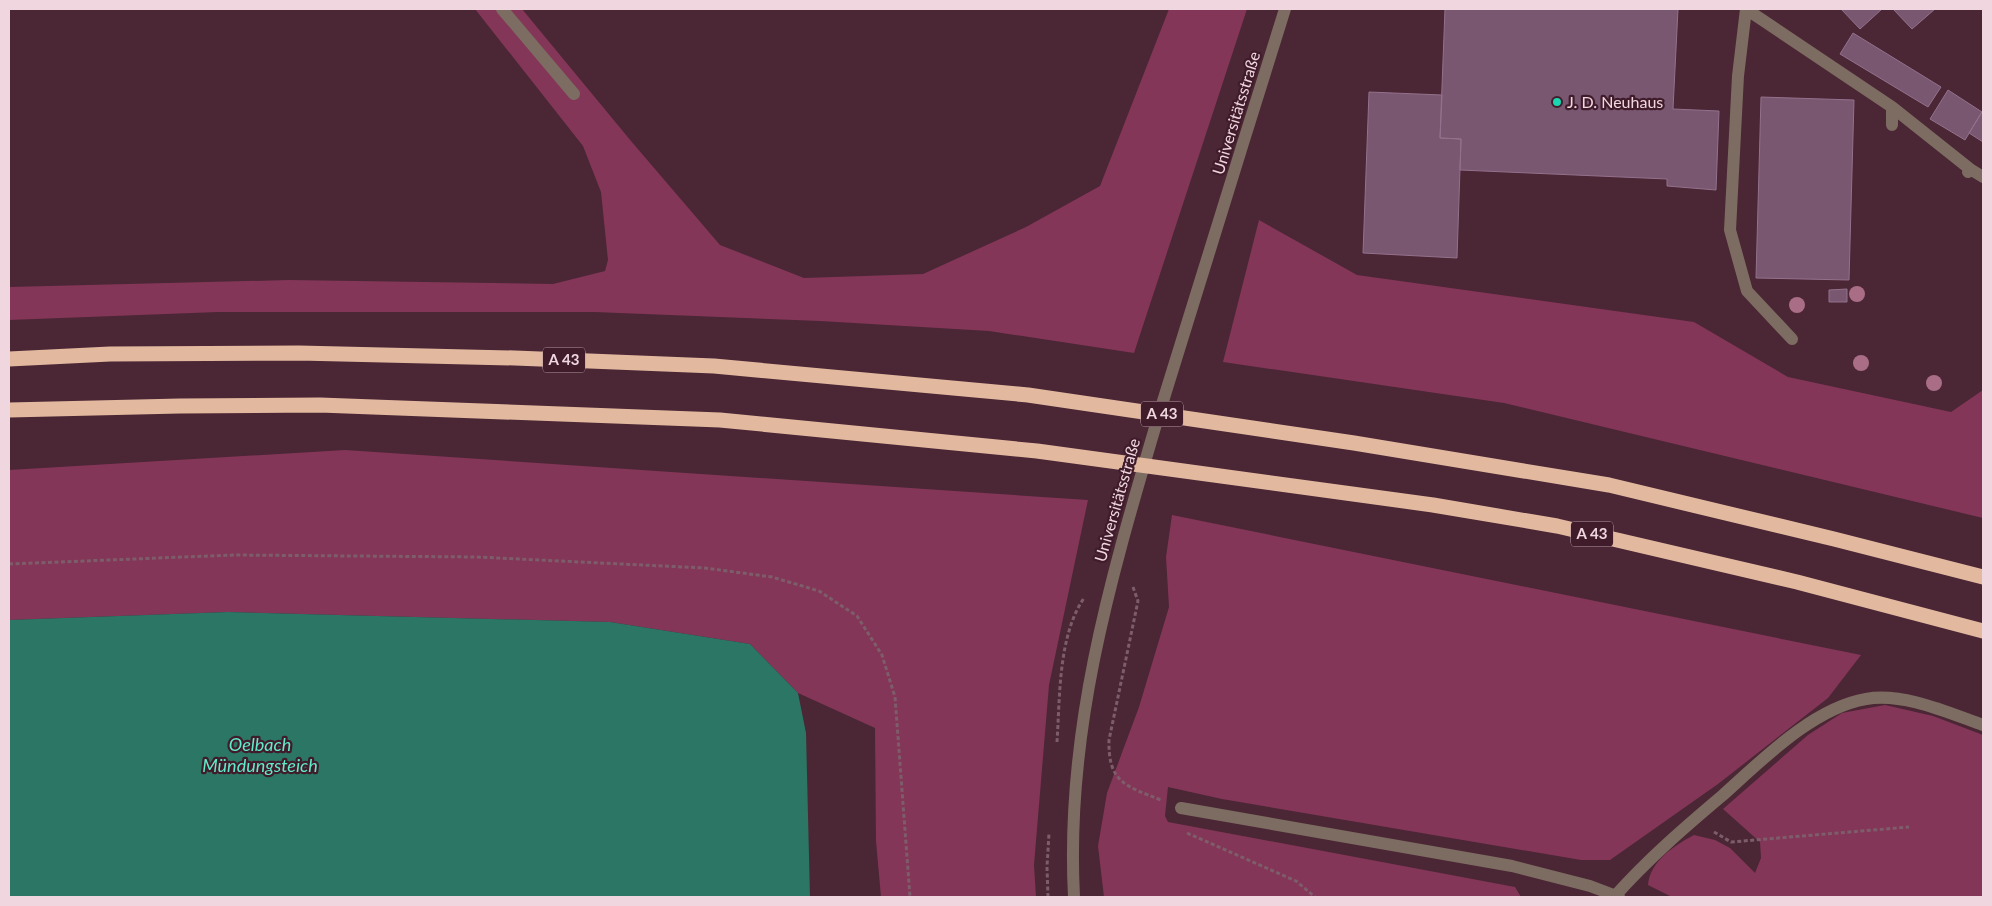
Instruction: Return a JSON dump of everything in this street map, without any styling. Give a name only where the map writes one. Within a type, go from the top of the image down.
[{"type":"highway","name":"A 43","points":[[9,359],[110,354],[299,353],[514,358],[714,366],[1028,395],[1354,443],[1609,485],[1983,577]]},
{"type":"highway","name":"A 43","points":[[9,410],[320,405],[680,419],[730,421],[1038,451],[1433,505],[1557,526],[1797,582],[1983,631]]},
{"type":"street","points":[[502,9],[574,94]]},
{"type":"street","name":"Universitätsstraße","points":[[1074,897],[1074,795],[1083,711],[1119,548],[1184,330],[1285,9]]},
{"type":"street","points":[[1792,340],[1746,291],[1730,230],[1738,76],[1746,9],[1892,107],[1969,170],[1983,176]]},
{"type":"street","points":[[1892,107],[1892,125]]},
{"type":"street","points":[[1182,808],[1512,866],[1588,892],[1617,896],[1641,867],[1789,738],[1817,719],[1840,707],[1866,699],[1890,698],[1933,707],[1983,725]]},
{"type":"path","points":[[9,564],[234,555],[477,558],[705,568],[772,577],[819,590],[857,616],[882,655],[895,697],[910,897]]},
{"type":"path","points":[[1132,584],[1138,601],[1109,740],[1109,759],[1117,777],[1128,786],[1182,808],[1185,832],[1296,881],[1315,897]]},
{"type":"path","points":[[1694,820],[1731,842],[1909,827]]},
{"type":"shaded area","points":[[475,9],[522,9],[720,245],[804,278],[923,274],[1026,227],[1100,186],[1169,9],[1247,9],[1134,353],[989,331],[820,321],[594,312],[218,312],[9,320],[9,287],[289,280],[553,284],[605,271],[608,260],[601,192],[583,146]]},
{"type":"shaded area","points":[[1259,220],[1357,275],[1694,322],[1788,377],[1951,412],[1983,390],[1983,518],[1504,403],[1223,362]]},
{"type":"shaded area","points":[[345,450],[1088,500],[1049,685],[1034,865],[1036,897],[881,897],[876,841],[875,728],[798,693],[750,644],[610,622],[228,612],[9,620],[9,470]]},
{"type":"shaded area","points":[[1172,515],[1861,655],[1828,698],[1718,784],[1610,860],[1581,860],[1222,799],[1168,787],[1165,816],[1168,822],[1515,887],[1521,897],[1104,897],[1098,846],[1107,793],[1139,707],[1169,607],[1166,557]]},
{"type":"shaded area","points":[[1885,705],[1933,716],[1983,735],[1983,897],[1672,897],[1648,885],[1653,868],[1658,861],[1672,849],[1694,835],[1715,840],[1730,848],[1755,873],[1761,858],[1760,842],[1723,809],[1808,735],[1842,713]]},
{"type":"water","name":"Oelbach Mündungsteich","points":[[228,612],[610,622],[750,644],[798,693],[806,733],[810,897],[9,897],[9,620]]},
{"type":"building","name":"J. D. Neuhaus","points":[[1445,9],[1678,9],[1673,109],[1719,111],[1716,190],[1667,186],[1667,179],[1460,170],[1461,139],[1440,138]]},
{"type":"building","points":[[1841,9],[1882,9],[1860,29]]},
{"type":"building","points":[[1893,9],[1935,9],[1912,29]]},
{"type":"building","points":[[1853,33],[1941,87],[1928,107],[1840,54]]},
{"type":"building","points":[[1948,90],[1982,112],[1965,140],[1930,119]]},
{"type":"building","points":[[1369,92],[1442,95],[1440,138],[1461,139],[1457,258],[1363,253]]},
{"type":"building","points":[[1761,97],[1854,100],[1849,280],[1756,278]]},
{"type":"building","points":[[1983,112],[1983,142],[1969,133]]},
{"type":"building","points":[[1847,289],[1847,302],[1829,302],[1829,290]]},
{"type":"place","name":"J. D. Neuhaus","points":[[1557,102]]}]
